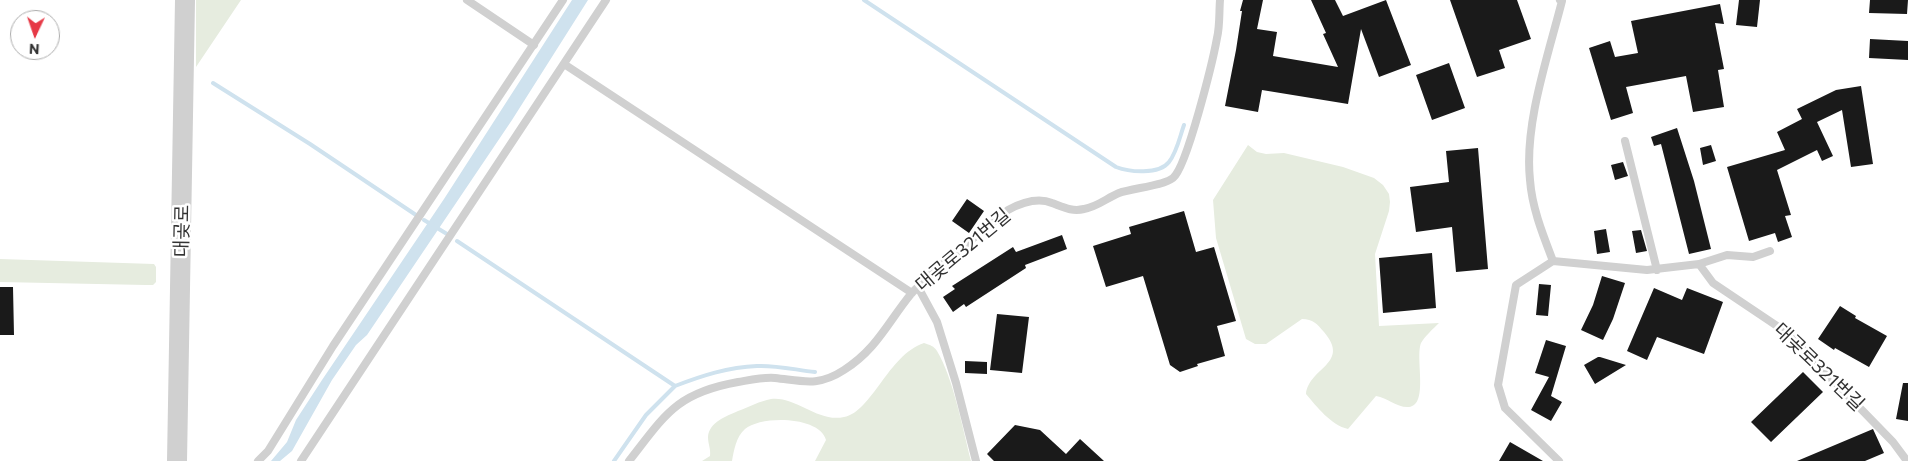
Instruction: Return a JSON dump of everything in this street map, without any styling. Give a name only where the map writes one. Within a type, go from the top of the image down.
[{"type":"street","name":"대곶로","points":[[177,461],[185,0]]},
{"type":"lane","points":[[467,0],[534,45]]},
{"type":"lane","points":[[258,461],[268,450],[332,346],[563,0]]},
{"type":"lane","points":[[300,461],[606,0]]},
{"type":"lane","name":"대곶로321번길","points":[[629,461],[661,419],[675,406],[696,393],[723,384],[754,379],[774,378],[797,382],[814,382],[830,378],[845,369],[868,351],[889,326],[912,293],[941,265],[1001,216],[1020,204],[1041,201],[1072,210],[1083,210],[1118,193],[1172,179],[1179,172],[1187,152],[1218,36],[1220,0]]},
{"type":"lane","points":[[1553,261],[1538,222],[1530,180],[1530,132],[1562,1],[1560,0]]},
{"type":"lane","points":[[564,64],[912,293]]},
{"type":"lane","points":[[1626,141],[1657,270]]},
{"type":"lane","points":[[1559,461],[1505,408],[1498,385],[1516,285],[1553,261],[1657,270],[1699,264],[1727,255],[1753,257],[1770,251]]},
{"type":"lane","name":"대곶로321번길","points":[[1699,264],[1713,283],[1786,332],[1893,442],[1907,461]]},
{"type":"lane","points":[[918,287],[937,322],[956,383],[976,461]]},
{"type":"shaded area","points":[[196,0],[241,0],[196,67]]},
{"type":"shaded area","points":[[1248,145],[1257,152],[1266,154],[1284,153],[1343,167],[1374,178],[1383,185],[1389,194],[1389,211],[1375,254],[1379,326],[1439,323],[1421,343],[1420,390],[1415,404],[1405,407],[1376,396],[1348,429],[1342,427],[1325,415],[1306,394],[1314,377],[1331,359],[1333,351],[1331,343],[1317,324],[1302,319],[1266,344],[1255,344],[1246,339],[1216,238],[1213,200]]},
{"type":"shaded area","points":[[0,259],[154,264],[156,267],[156,282],[153,285],[146,285],[0,282]]},
{"type":"shaded area","points":[[924,343],[936,349],[943,362],[957,404],[971,461],[815,461],[826,440],[821,432],[813,426],[802,422],[776,420],[753,424],[745,429],[737,440],[732,461],[702,461],[710,456],[709,432],[719,420],[763,401],[780,399],[789,401],[816,413],[834,418],[854,413],[872,395],[900,359],[911,349]]},
{"type":"water","points":[[572,0],[588,0],[512,120],[367,335],[356,345],[332,380],[292,451],[280,461],[271,461],[287,442],[296,420],[444,199]]},
{"type":"building","points":[[1243,0],[1263,0],[1257,29],[1277,32],[1273,56],[1338,67],[1323,34],[1326,33],[1311,0],[1335,0],[1343,16],[1386,0],[1411,65],[1379,77],[1361,29],[1348,104],[1262,90],[1258,112],[1225,106]]},
{"type":"building","points":[[1450,0],[1517,0],[1531,39],[1499,50],[1505,68],[1477,77]]},
{"type":"building","points":[[1739,0],[1760,0],[1757,27],[1736,25]]},
{"type":"building","points":[[1870,0],[1908,0],[1907,14],[1869,13]]},
{"type":"building","points":[[1720,4],[1724,24],[1715,23],[1724,69],[1718,70],[1724,107],[1693,112],[1686,76],[1626,87],[1633,113],[1611,120],[1589,48],[1610,41],[1615,57],[1638,53],[1631,21]]},
{"type":"building","points":[[1870,39],[1908,41],[1908,60],[1869,58]]},
{"type":"building","points":[[1449,63],[1465,108],[1432,120],[1416,75]]},
{"type":"building","points":[[1861,86],[1873,164],[1851,167],[1842,110],[1817,122],[1833,156],[1822,161],[1817,150],[1777,170],[1791,215],[1785,216],[1792,237],[1778,242],[1775,233],[1749,241],[1727,167],[1785,150],[1777,132],[1802,119],[1797,109],[1836,90]]},
{"type":"building","points":[[1677,128],[1694,181],[1711,249],[1689,254],[1661,144],[1654,146],[1651,137]]},
{"type":"building","points":[[1711,145],[1716,161],[1703,165],[1700,148]]},
{"type":"building","points":[[1478,148],[1488,269],[1456,272],[1452,227],[1416,232],[1410,187],[1449,182],[1446,151]]},
{"type":"building","points":[[1623,162],[1628,176],[1615,180],[1611,165]]},
{"type":"building","points":[[967,199],[984,211],[969,233],[952,221]]},
{"type":"building","points":[[1184,211],[1196,252],[1214,247],[1236,321],[1217,326],[1225,356],[1197,364],[1198,366],[1180,372],[1170,365],[1143,276],[1106,287],[1093,246],[1131,234],[1129,227]]},
{"type":"building","points":[[1606,229],[1610,252],[1597,254],[1594,231]]},
{"type":"building","points":[[1641,230],[1647,251],[1636,253],[1632,231]]},
{"type":"building","points":[[1062,235],[1067,249],[1025,265],[1026,268],[966,307],[964,304],[953,312],[943,297],[955,289],[952,286],[1013,247],[1016,252]]},
{"type":"building","points":[[1432,253],[1436,308],[1383,313],[1379,258]]},
{"type":"building","points":[[1602,276],[1625,283],[1613,319],[1603,340],[1581,330],[1593,305]]},
{"type":"building","points":[[1539,284],[1551,285],[1548,316],[1536,315]]},
{"type":"building","points":[[0,287],[13,287],[14,335],[0,335]]},
{"type":"building","points":[[1654,288],[1682,300],[1687,288],[1723,302],[1704,354],[1657,337],[1647,360],[1627,351]]},
{"type":"building","points":[[1840,306],[1856,316],[1855,318],[1887,336],[1869,367],[1835,348],[1834,350],[1818,339]]},
{"type":"building","points":[[997,314],[1029,317],[1022,373],[990,370]]},
{"type":"building","points":[[1546,340],[1566,346],[1551,396],[1562,402],[1551,421],[1531,410],[1549,377],[1535,373]]},
{"type":"building","points":[[1598,357],[1626,365],[1595,384],[1584,365]]},
{"type":"building","points":[[965,361],[987,362],[987,374],[965,373]]},
{"type":"building","points":[[1803,372],[1823,392],[1771,442],[1751,422]]},
{"type":"building","points":[[1903,383],[1908,383],[1908,421],[1896,419]]},
{"type":"building","points":[[1015,425],[1040,430],[1066,454],[1080,439],[1104,461],[994,461],[987,454]]},
{"type":"building","points":[[1873,429],[1884,453],[1865,461],[1797,461]]},
{"type":"building","points":[[1510,442],[1543,461],[1499,461]]},
{"type":"waterway","points":[[864,0],[1116,167],[1128,170],[1151,171],[1164,166],[1174,154],[1184,125]]},
{"type":"waterway","points":[[213,83],[310,144],[416,215]]},
{"type":"waterway","points":[[424,220],[447,234]]},
{"type":"waterway","points":[[457,241],[675,386],[736,368],[771,366],[815,372]]},
{"type":"waterway","points":[[614,461],[646,415],[675,386]]}]
